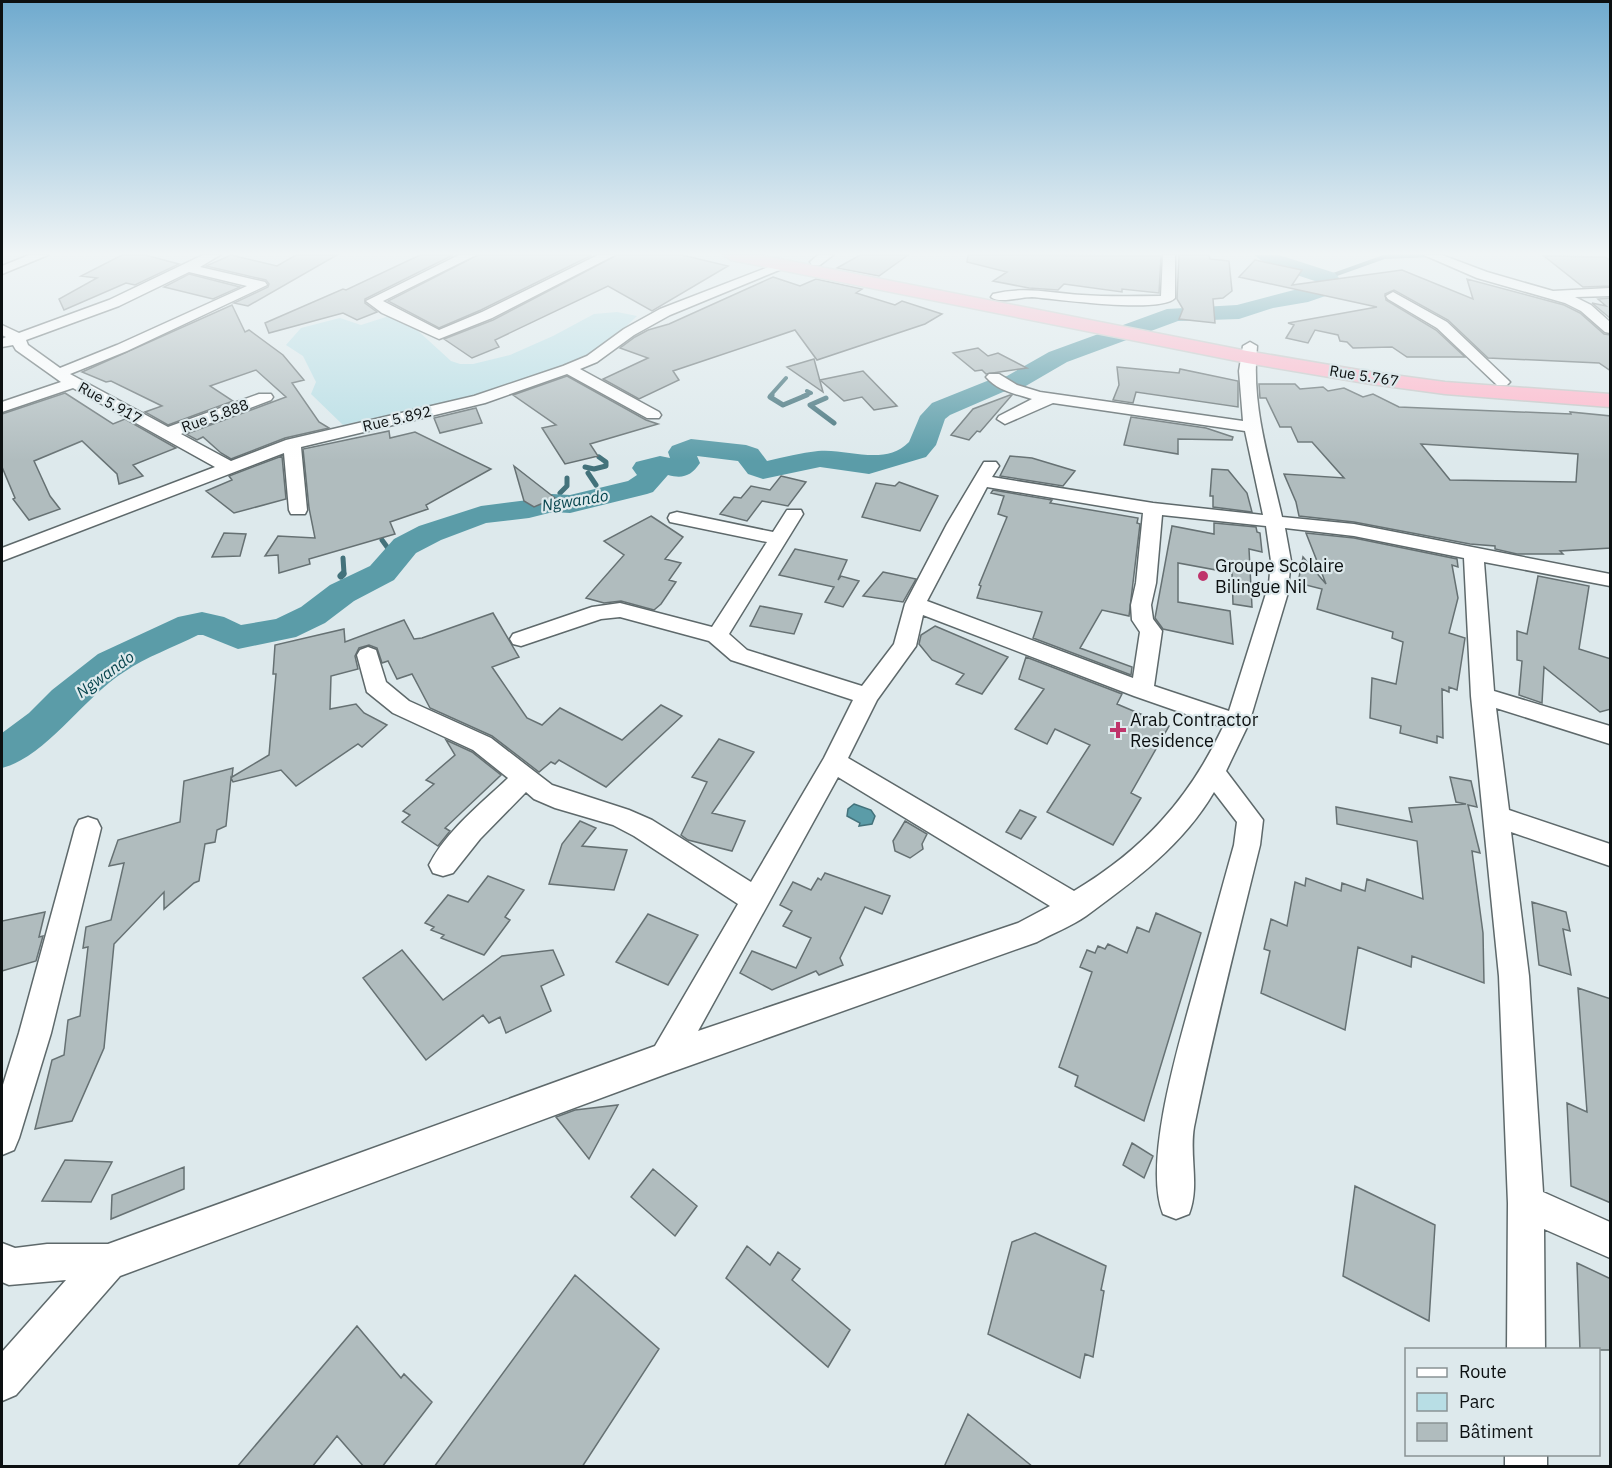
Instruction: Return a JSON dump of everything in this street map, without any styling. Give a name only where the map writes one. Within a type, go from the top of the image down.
[{"type":"highway","name":"Rue 5.767","points":[[1103,324],[1445,388],[1611,401]]},
{"type":"highway","points":[[1249,352],[1502,382],[1611,388]]},
{"type":"street","points":[[2,344],[59,324]]},
{"type":"street","points":[[58,374],[133,343],[173,324]]},
{"type":"street","points":[[415,324],[439,335],[467,324]]},
{"type":"street","name":"Rue 5.892","points":[[2,555],[292,444],[479,400],[567,369],[592,359],[644,324]]},
{"type":"street","points":[[1440,324],[1502,382]]},
{"type":"street","name":"Rue 5.917","points":[[2,329],[18,339],[21,347],[58,374],[228,467]]},
{"type":"street","points":[[4,1266],[47,1262],[108,1262],[666,1058],[1027,933],[1076,907],[1136,866],[1158,845],[1205,788],[1213,773],[1237,723],[1281,578],[1274,521],[1248,401],[1249,352]]},
{"type":"street","points":[[567,369],[653,415]]},
{"type":"street","points":[[994,377],[1011,388],[1052,398],[1253,427]]},
{"type":"street","points":[[2,407],[74,383]]},
{"type":"street","name":"Rue 5.888","points":[[166,434],[265,397]]},
{"type":"street","points":[[1005,419],[1028,406],[1052,398]]},
{"type":"street","points":[[292,444],[298,510]]},
{"type":"street","points":[[666,1058],[834,762],[867,696],[905,646],[915,604],[986,474],[1153,509],[1354,530],[1611,580]]},
{"type":"street","points":[[1142,690],[1151,631],[1143,620],[1141,605],[1146,583],[1153,509]]},
{"type":"street","points":[[717,636],[794,514]]},
{"type":"street","points":[[677,518],[777,538]]},
{"type":"street","points":[[1474,553],[1483,696],[1514,976],[1526,1203],[1526,1348]]},
{"type":"street","points":[[915,604],[1142,690],[1237,723]]},
{"type":"street","points":[[521,639],[610,610],[620,610],[717,636],[740,655],[867,696]]},
{"type":"street","points":[[368,655],[375,686],[401,707],[482,744],[543,792],[620,817],[643,828],[718,874],[756,902]]},
{"type":"street","points":[[1483,696],[1611,735]]},
{"type":"street","points":[[834,762],[1076,907]]},
{"type":"street","points":[[1176,1201],[1176,1135],[1193,1052],[1247,846],[1250,820],[1213,773]]},
{"type":"street","points":[[443,866],[471,831],[524,778]]},
{"type":"street","points":[[1498,817],[1611,855]]},
{"type":"street","points":[[2,1138],[35,1033],[88,828]]},
{"type":"street","points":[[1526,1203],[1611,1240]]},
{"type":"street","points":[[2,1381],[108,1262]]},
{"type":"green space","points":[[319,324],[404,324],[417,330],[451,361],[473,364],[510,355],[576,324],[629,324],[609,343],[577,363],[488,393],[343,425],[311,394],[316,382],[303,356],[286,345],[301,328]]},
{"type":"shaded area","points":[[854,804],[871,810],[875,816],[872,824],[859,826],[860,823],[847,816],[848,809]]},
{"type":"building","points":[[191,324],[241,324],[245,332],[249,330],[283,355],[304,380],[292,383],[319,422],[329,428],[285,438],[231,459],[203,437],[197,440],[186,434],[286,397],[256,370],[210,386],[233,401],[168,425],[145,412],[162,406],[111,381],[106,382],[82,372]]},
{"type":"building","points":[[265,324],[304,324],[269,333]]},
{"type":"building","points":[[431,324],[449,324],[439,328]]},
{"type":"building","points":[[484,324],[530,324],[495,340],[499,347],[472,358],[444,339]]},
{"type":"building","points":[[669,324],[926,324],[817,360],[795,330],[673,371],[679,380],[639,399],[603,379],[648,358],[620,348],[648,330]]},
{"type":"building","points":[[1290,324],[1425,324],[1436,330],[1465,357],[1407,357],[1392,347],[1353,348],[1347,342],[1340,341],[1338,335],[1315,330],[1308,343],[1286,338],[1294,325]]},
{"type":"building","points":[[1452,324],[1592,324],[1604,334],[1611,335],[1611,371],[1599,363],[1488,358]]},
{"type":"building","points":[[978,348],[988,356],[998,353],[1027,368],[986,374],[982,370],[975,371],[953,353]]},
{"type":"building","points":[[814,359],[823,392],[787,367]]},
{"type":"building","points":[[1117,367],[1179,373],[1180,369],[1238,381],[1238,407],[1136,392],[1133,403],[1113,400],[1119,385]]},
{"type":"building","points":[[863,371],[897,406],[874,410],[862,397],[844,401],[820,380]]},
{"type":"building","points":[[567,376],[646,420],[658,424],[590,444],[598,456],[565,464],[542,428],[556,425],[513,395]]},
{"type":"building","points":[[1259,384],[1295,384],[1300,389],[1323,387],[1328,391],[1344,388],[1363,397],[1373,394],[1399,407],[1571,414],[1570,412],[1611,416],[1611,548],[1560,551],[1563,554],[1517,554],[1495,549],[1495,546],[1470,544],[1354,522],[1299,516],[1296,502],[1284,474],[1344,478],[1312,442],[1298,442],[1291,427],[1280,427],[1266,398],[1260,398]],"holes":[[[1421,444],[1578,454],[1576,482],[1450,480]]]},
{"type":"building","points":[[65,393],[113,424],[125,419],[176,448],[133,465],[143,476],[119,484],[117,474],[82,441],[34,461],[50,496],[60,509],[29,520],[13,499],[15,498],[2,467],[2,414]]},
{"type":"building","points":[[1012,395],[980,432],[977,431],[969,440],[951,435],[973,409]]},
{"type":"building","points":[[476,408],[482,423],[440,433],[434,418]]},
{"type":"building","points":[[1131,417],[1206,428],[1233,437],[1232,440],[1178,439],[1178,454],[1124,445]]},
{"type":"building","points":[[389,431],[390,438],[415,432],[491,469],[426,505],[428,509],[390,522],[395,534],[309,559],[310,564],[279,573],[278,555],[265,556],[278,536],[315,538],[309,508],[303,449]]},
{"type":"building","points":[[282,456],[286,499],[234,513],[206,491],[232,480],[229,476]]},
{"type":"building","points":[[1010,456],[1032,458],[1075,471],[1063,486],[1000,476]]},
{"type":"building","points":[[514,466],[555,498],[534,507],[524,501]]},
{"type":"building","points":[[1212,469],[1228,470],[1247,493],[1252,512],[1213,507],[1213,496],[1210,496]]},
{"type":"building","points":[[781,476],[806,482],[788,506],[762,501],[747,521],[720,514],[734,497],[741,498],[751,486],[770,490]]},
{"type":"building","points":[[899,482],[938,496],[920,531],[862,517],[876,483],[895,486]]},
{"type":"building","points":[[993,490],[1052,500],[1050,503],[1138,518],[1137,523],[1140,524],[1129,616],[1102,610],[1080,648],[1132,667],[1131,675],[1033,638],[1042,612],[977,598],[981,586],[979,585],[1007,517],[998,514],[1004,496],[991,493]]},
{"type":"building","points":[[651,516],[683,537],[665,559],[681,563],[669,580],[676,582],[661,604],[654,610],[621,601],[604,603],[586,598],[624,555],[604,541]]},
{"type":"building","points":[[1214,523],[1256,527],[1257,532],[1260,533],[1262,552],[1249,549],[1252,607],[1233,604],[1232,573],[1178,563],[1178,602],[1230,611],[1233,644],[1163,629],[1155,618],[1172,526],[1214,534]]},
{"type":"building","points":[[224,533],[246,534],[240,556],[212,557]]},
{"type":"building","points":[[1306,533],[1354,538],[1457,559],[1458,567],[1452,565],[1458,598],[1449,633],[1465,638],[1457,690],[1449,687],[1449,692],[1442,689],[1443,738],[1437,736],[1437,743],[1400,733],[1401,726],[1370,718],[1372,678],[1396,684],[1403,642],[1392,638],[1393,632],[1317,609],[1322,589],[1298,583],[1303,557],[1326,584]]},
{"type":"building","points":[[795,549],[847,560],[838,580],[841,576],[859,581],[843,607],[825,602],[834,587],[779,575]]},
{"type":"building","points":[[883,572],[916,579],[903,602],[863,596]]},
{"type":"building","points":[[1538,576],[1589,586],[1579,649],[1611,659],[1611,709],[1600,712],[1544,667],[1542,703],[1519,695],[1522,661],[1517,660],[1517,631],[1527,634]]},
{"type":"building","points":[[760,606],[802,614],[794,634],[750,626]]},
{"type":"building","points":[[493,613],[519,657],[492,667],[527,718],[542,725],[560,708],[622,740],[661,705],[682,716],[606,787],[559,760],[555,764],[551,762],[539,772],[492,736],[430,708],[412,674],[397,679],[388,661],[382,663],[377,648],[369,645],[359,648],[355,656],[358,669],[331,676],[330,709],[356,704],[364,713],[387,725],[362,747],[358,744],[296,786],[281,770],[233,782],[231,778],[226,826],[217,830],[215,842],[205,844],[199,881],[164,909],[164,892],[114,944],[104,1048],[72,1121],[35,1129],[52,1060],[64,1055],[68,1020],[80,1016],[88,947],[83,948],[86,927],[111,920],[124,863],[109,866],[118,840],[180,822],[184,781],[233,768],[232,777],[269,755],[276,674],[273,674],[275,645],[344,629],[345,642],[404,620],[414,639],[422,638]]},
{"type":"building","points":[[935,626],[1008,657],[982,694],[956,684],[964,674],[932,660],[919,644],[921,635]]},
{"type":"building","points":[[1026,657],[1122,694],[1117,704],[1169,726],[1131,793],[1141,798],[1113,845],[1047,812],[1090,745],[1055,729],[1047,744],[1015,729],[1044,689],[1019,679]]},
{"type":"building","points":[[719,739],[754,752],[712,813],[745,821],[732,851],[688,840],[681,835],[707,782],[692,777]]},
{"type":"building","points":[[446,740],[472,752],[501,775],[445,828],[450,831],[438,846],[402,822],[410,815],[403,811],[434,784],[426,780],[455,755]]},
{"type":"building","points":[[1450,777],[1471,781],[1477,807],[1468,805],[1480,853],[1472,851],[1483,933],[1484,983],[1412,956],[1411,967],[1358,947],[1345,1030],[1261,993],[1270,951],[1264,949],[1271,919],[1287,926],[1295,882],[1305,886],[1306,878],[1341,891],[1342,883],[1365,891],[1367,879],[1423,899],[1417,841],[1337,824],[1336,807],[1412,822],[1409,808],[1466,804],[1456,802]]},
{"type":"building","points":[[1020,810],[1036,817],[1021,839],[1006,832]]},
{"type":"building","points":[[580,821],[596,828],[582,846],[627,850],[614,890],[549,884],[562,844]]},
{"type":"building","points":[[905,821],[927,834],[922,844],[923,849],[910,858],[895,851],[893,841]]},
{"type":"building","points":[[825,873],[890,896],[882,914],[865,907],[840,958],[843,965],[819,975],[816,971],[772,990],[740,973],[752,951],[796,968],[811,938],[783,926],[792,911],[780,905],[793,882],[811,890],[818,878],[821,880]]},
{"type":"building","points":[[488,876],[524,890],[505,917],[510,920],[484,955],[441,938],[444,935],[431,930],[434,927],[425,923],[448,895],[468,902]]},
{"type":"building","points":[[1532,902],[1566,912],[1570,931],[1563,929],[1571,975],[1539,965]]},
{"type":"building","points":[[45,912],[39,937],[43,936],[36,961],[2,971],[2,921]]},
{"type":"building","points":[[1156,913],[1201,933],[1144,1121],[1075,1086],[1078,1076],[1059,1067],[1092,972],[1080,967],[1087,950],[1095,953],[1098,946],[1105,949],[1108,944],[1127,953],[1137,927],[1149,932]]},
{"type":"building","points":[[648,914],[698,935],[668,985],[616,962]]},
{"type":"building","points":[[402,950],[443,1000],[502,956],[553,950],[564,975],[541,986],[551,1011],[506,1033],[500,1017],[489,1023],[483,1015],[426,1060],[363,978]]},
{"type":"building","points":[[1578,988],[1611,999],[1611,1203],[1571,1186],[1567,1103],[1587,1112]]},
{"type":"building","points":[[618,1105],[589,1159],[556,1117],[575,1110]]},
{"type":"building","points":[[1132,1143],[1153,1156],[1144,1178],[1123,1165]]},
{"type":"building","points":[[65,1160],[112,1162],[91,1202],[42,1201]]},
{"type":"building","points":[[184,1167],[184,1189],[111,1219],[112,1195]]},
{"type":"building","points":[[653,1169],[697,1206],[675,1236],[631,1197]]},
{"type":"building","points":[[1355,1186],[1435,1225],[1429,1321],[1343,1276]]},
{"type":"building","points":[[1035,1233],[1106,1266],[1093,1357],[1085,1354],[1080,1378],[988,1334],[1012,1242]]},
{"type":"building","points":[[747,1246],[770,1265],[778,1252],[800,1269],[792,1280],[850,1330],[828,1367],[726,1278]]},
{"type":"building","points":[[1577,1263],[1611,1279],[1611,1350],[1580,1348]]},
{"type":"building","points":[[575,1275],[659,1349],[582,1467],[434,1467]]},
{"type":"building","points":[[357,1326],[401,1378],[404,1374],[432,1402],[382,1467],[364,1467],[337,1436],[312,1467],[237,1467]]},
{"type":"building","points":[[968,1414],[1033,1467],[944,1467]]},
{"type":"waterway","name":"Ngwando","points":[[2,753],[43,723],[65,700],[111,663],[190,625],[202,623],[212,625],[238,637],[284,629],[313,615],[342,593],[382,573],[405,546],[430,533],[481,515],[529,509],[552,503],[570,504],[637,488],[643,486],[654,475],[646,468],[660,464],[679,469],[686,463],[682,452],[691,447],[736,451],[748,455],[758,468],[763,470],[820,459],[869,465],[904,456],[916,451],[922,445],[933,416],[941,409],[996,386],[1015,382],[1058,357],[1149,324]]},
{"type":"waterway","points":[[770,396],[786,378]]},
{"type":"waterway","points":[[803,396],[811,393],[807,391]]},
{"type":"waterway","points":[[772,395],[770,397],[783,405],[807,395]]},
{"type":"waterway","points":[[826,398],[810,405],[834,423]]},
{"type":"waterway","points":[[585,467],[594,469],[606,466],[606,462],[599,457]]},
{"type":"waterway","points":[[588,473],[596,485]]},
{"type":"waterway","points":[[560,493],[567,486],[567,478]]},
{"type":"waterway","points":[[382,540],[390,551],[389,554]]},
{"type":"waterway","points":[[341,576],[344,573],[343,558]]},
{"type":"place","name":"Groupe Scolaire Bilingue Nil","points":[[1203,576]]},
{"type":"place","name":"Arab Contractor Residence","points":[[1118,730]]}]
